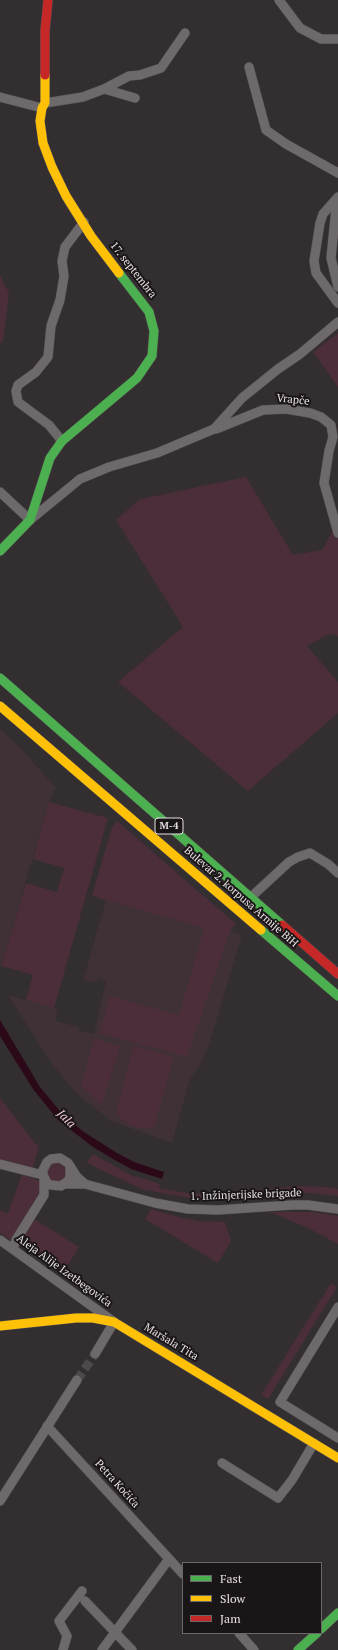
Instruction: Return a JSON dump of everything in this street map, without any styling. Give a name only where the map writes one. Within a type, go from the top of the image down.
[{"type":"street","name":"17. septembra","points":[[0,551],[30,520],[50,458],[62,441],[137,378],[152,356],[154,330],[149,312],[91,236],[84,222],[66,196],[52,167],[43,143],[40,121],[44,105],[45,31],[48,0]]},
{"type":"street","points":[[279,0],[300,28],[321,39],[338,39]]},
{"type":"street","points":[[0,97],[44,105],[83,97],[104,89],[129,76],[140,75],[161,68],[185,34]]},
{"type":"street","points":[[249,67],[266,130],[286,144],[338,173]]},
{"type":"street","points":[[104,89],[135,98]]},
{"type":"street","points":[[338,197],[331,258],[338,287]]},
{"type":"street","points":[[338,197],[323,214],[320,223],[314,260],[316,273],[338,303]]},
{"type":"street","points":[[62,441],[49,425],[18,402],[16,392],[18,385],[36,372],[48,357],[51,326],[60,300],[64,276],[62,261],[65,247],[84,222]]},
{"type":"street","name":"Vrapče","points":[[214,430],[242,398],[278,368],[300,354],[338,322]]},
{"type":"street","name":"Vrapče","points":[[30,520],[80,480],[110,467],[157,453],[263,410],[286,409],[310,413],[321,417],[331,425],[333,438],[329,451],[324,483],[338,533]]},
{"type":"street","points":[[0,492],[30,520]]},
{"type":"street","name":"Bulevar 2. korpusa Armije BiH","points":[[0,678],[338,974]]},
{"type":"street","name":"Bulevar 2. korpusa Armije BiH","points":[[0,706],[338,996]]},
{"type":"street","name":"Bulevar 2. korpusa Armije BiH","points":[[250,898],[289,862],[298,857],[310,854],[328,864],[338,873]]},
{"type":"street","points":[[13,1249],[16,1240],[44,1195],[44,1166],[51,1159],[55,1158],[64,1160],[77,1177],[85,1184]]},
{"type":"street","points":[[0,1164],[43,1177],[51,1186],[63,1185],[70,1177],[70,1167]]},
{"type":"street","name":"1. Inžinjerijske brigade","points":[[44,1195],[63,1185],[85,1184],[147,1202],[188,1209],[218,1210],[300,1205],[338,1209]]},
{"type":"street","name":"Aleja Alije Izetbegovića","points":[[0,1240],[114,1322]]},
{"type":"street","points":[[338,1307],[280,1402],[338,1438]]},
{"type":"street","name":"Maršala Tita","points":[[0,1326],[76,1318],[93,1318],[114,1322],[338,1458]]},
{"type":"street","points":[[95,1354],[114,1322]]},
{"type":"street","points":[[0,1501],[77,1380]]},
{"type":"street","name":"Petra Kočića","points":[[47,1426],[182,1573]]},
{"type":"street","points":[[222,1463],[278,1498],[292,1480],[314,1443]]},
{"type":"street","points":[[102,1650],[169,1559]]},
{"type":"street","points":[[63,1650],[66,1636],[59,1622],[82,1591]]},
{"type":"street","points":[[85,1601],[132,1650]]},
{"type":"street","points":[[322,1628],[338,1613]]},
{"type":"street","points":[[239,1634],[254,1650]]},
{"type":"street","points":[[298,1650],[316,1634]]},
{"type":"shaded area","points":[[0,275],[9,293],[3,341],[0,343]]},
{"type":"shaded area","points":[[338,333],[338,387],[313,352]]},
{"type":"shaded area","points":[[246,477],[293,555],[322,550],[338,522],[338,636],[329,634],[307,646],[338,682],[338,713],[248,791],[118,682],[183,627],[116,520],[140,499]]},
{"type":"shaded area","points":[[0,729],[17,744],[56,788],[49,802],[1,966],[0,965]]},
{"type":"shaded area","points":[[49,802],[108,818],[54,1008],[26,1000],[33,975],[1,966],[26,883],[57,892],[64,868],[33,859]]},
{"type":"shaded area","points":[[117,821],[236,924],[230,931],[242,935],[209,1045],[201,1064],[190,1079],[172,1143],[111,1121],[77,1094],[51,1063],[8,995],[58,1009],[55,1021],[79,1027],[78,1031],[94,1034],[106,981],[98,979],[97,983],[83,980],[106,900],[92,896],[112,827]]},
{"type":"shaded area","points":[[117,821],[236,924],[230,931],[187,1057],[99,1033],[110,996],[179,1015],[204,928],[92,896],[112,827]]},
{"type":"shaded area","points":[[94,1038],[120,1047],[102,1105],[81,1086]]},
{"type":"shaded area","points":[[134,1045],[174,1057],[154,1127],[142,1128],[132,1126],[121,1119],[116,1112]]},
{"type":"shaded area","points":[[0,1098],[35,1143],[39,1146],[33,1168],[0,1159]]},
{"type":"shaded area","points":[[93,1154],[131,1175],[160,1184],[159,1188],[187,1193],[204,1194],[303,1186],[338,1189],[338,1196],[310,1193],[287,1193],[204,1199],[166,1194],[142,1189],[97,1168],[87,1162]]},
{"type":"shaded area","points":[[57,1162],[64,1165],[67,1172],[64,1179],[57,1182],[50,1179],[47,1172],[50,1165]]},
{"type":"shaded area","points":[[22,1174],[39,1181],[41,1185],[38,1195],[12,1241],[0,1233],[0,1210],[8,1213]]},
{"type":"shaded area","points":[[151,1209],[199,1221],[225,1222],[231,1241],[218,1263],[145,1219]]},
{"type":"shaded area","points":[[270,1212],[313,1212],[338,1216],[338,1244],[306,1227]]},
{"type":"shaded area","points":[[31,1217],[79,1247],[63,1273],[16,1240]]},
{"type":"shaded area","points":[[331,1283],[337,1287],[268,1399],[261,1395]]},
{"type":"water","name":"Jala","points":[[0,1020],[40,1087],[64,1116],[84,1132],[117,1153],[134,1162],[164,1172],[162,1179],[131,1169],[113,1159],[93,1147],[58,1120],[33,1089],[0,1036]]},
{"type":"tunnel","points":[[77,1380],[95,1354]]},
{"type":"traffic: fast","points":[[0,551],[30,520],[50,458],[62,441],[137,378],[152,356],[154,331],[149,312],[119,273]]},
{"type":"traffic: fast","points":[[0,678],[282,925]]},
{"type":"traffic: fast","points":[[261,930],[338,996]]},
{"type":"traffic: fast","points":[[322,1628],[338,1613]]},
{"type":"traffic: fast","points":[[298,1650],[316,1634]]},
{"type":"traffic: slow","points":[[45,75],[45,103],[42,108],[40,121],[43,143],[52,167],[66,196],[91,236],[119,273]]},
{"type":"traffic: slow","points":[[0,706],[261,930]]},
{"type":"traffic: slow","points":[[0,1326],[76,1318],[93,1318],[114,1322],[338,1458]]},
{"type":"traffic: jam","points":[[45,75],[45,31],[48,0]]},
{"type":"traffic: jam","points":[[282,925],[338,974]]}]
